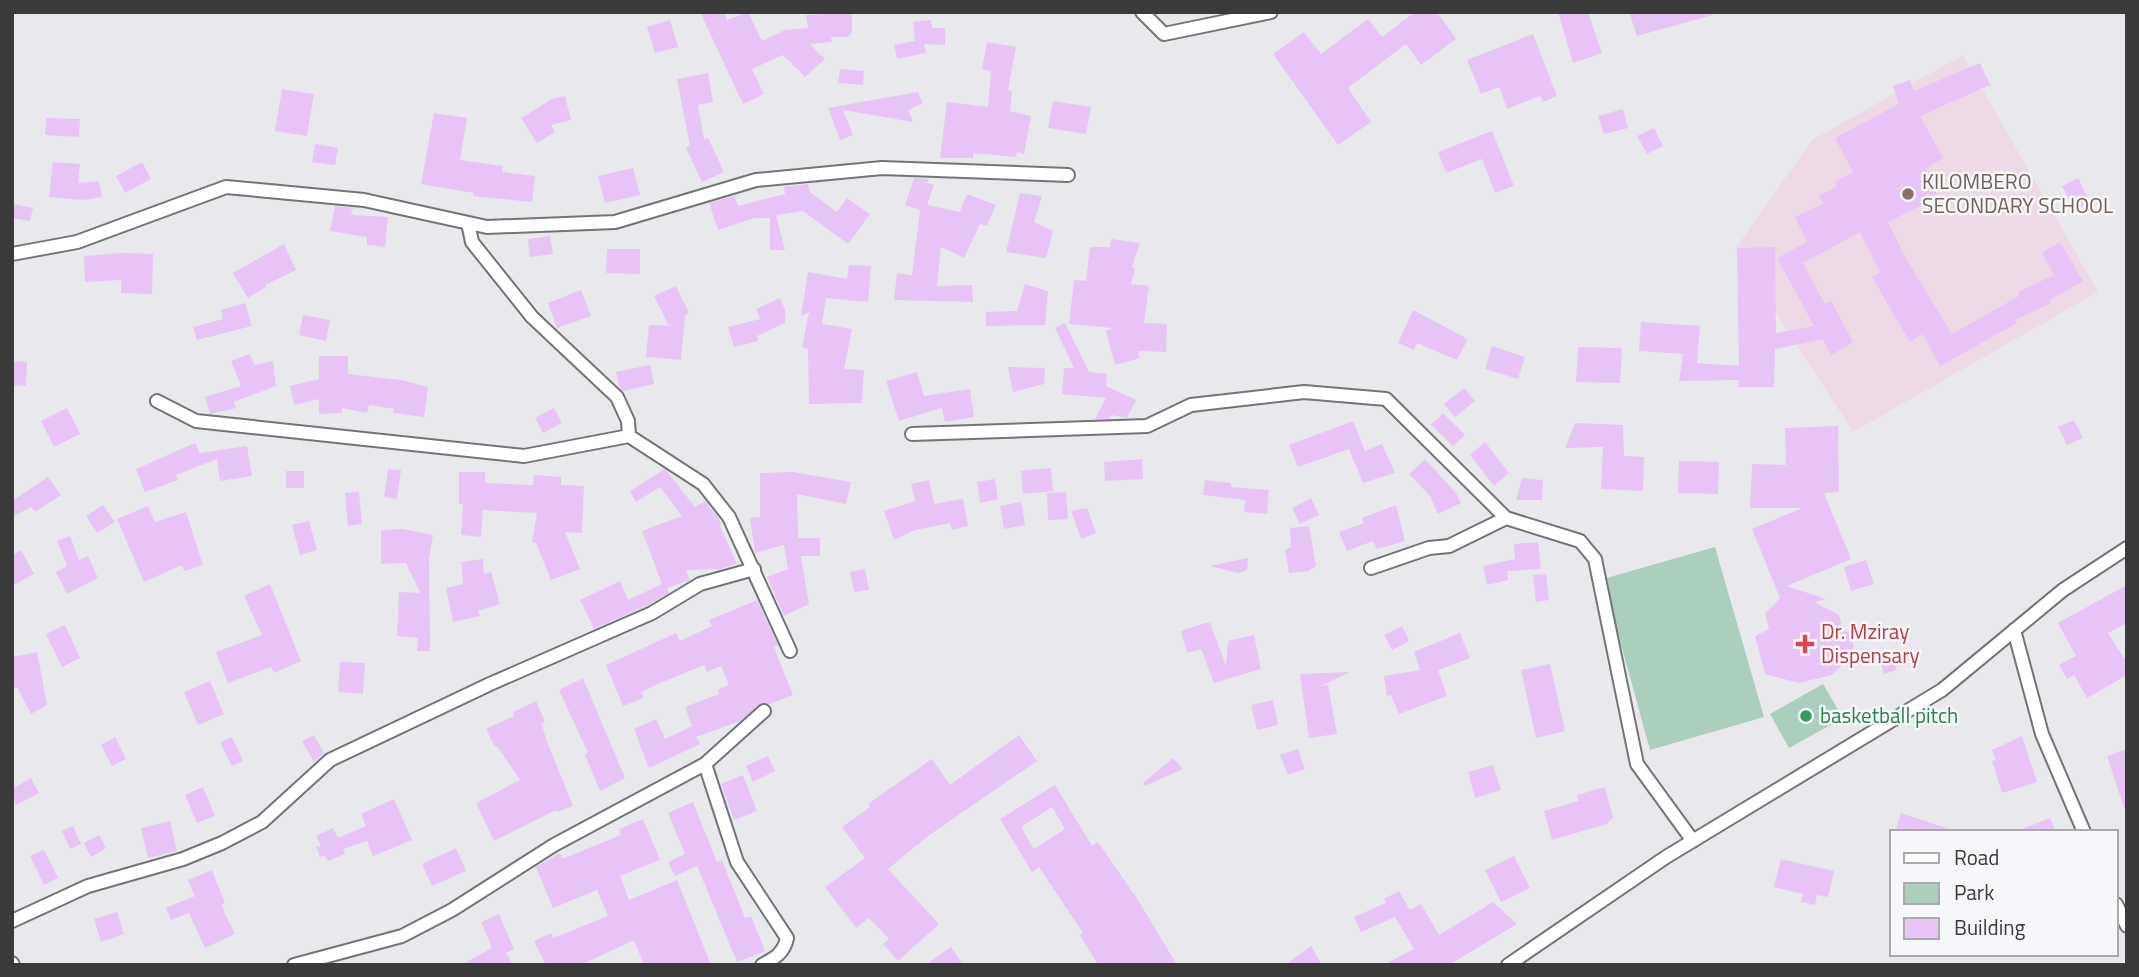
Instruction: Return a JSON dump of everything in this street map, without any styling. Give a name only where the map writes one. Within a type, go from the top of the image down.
[{"type":"street","points":[[1142,12],[1164,34],[1272,12]]},
{"type":"street","points":[[12,254],[77,242],[226,187],[364,200],[487,227],[615,222],[757,180],[882,168],[1068,175]]},
{"type":"street","points":[[468,223],[472,242],[532,317],[617,397],[628,421],[629,436]]},
{"type":"street","points":[[912,434],[1147,426],[1191,405],[1304,392],[1387,400],[1506,518],[1580,541],[1595,559],[1637,764],[1693,841]]},
{"type":"street","points":[[157,401],[197,421],[524,456],[629,436],[703,484],[729,517],[790,651]]},
{"type":"street","points":[[1371,568],[1429,548],[1449,546],[1506,518]]},
{"type":"street","points":[[1508,965],[1693,841],[1942,690],[2063,590],[2127,548]]},
{"type":"street","points":[[12,921],[88,886],[183,859],[222,844],[262,822],[330,760],[490,684],[652,613],[700,584],[754,569]]},
{"type":"street","points":[[2014,630],[2042,734],[2083,830]]},
{"type":"street","points":[[294,965],[402,936],[452,910],[554,845],[705,764],[764,711]]},
{"type":"street","points":[[705,764],[737,862],[787,938],[779,956],[762,965]]},
{"type":"street","points":[[2118,908],[2127,926]]},
{"type":"shaded area","name":"KILOMBERO SECONDARY SCHOOL","points":[[1963,55],[2098,292],[1853,432],[1735,249],[1812,140]]},
{"type":"green space","points":[[1715,547],[1764,717],[1650,750],[1603,579]]},
{"type":"green space","name":"basketball pitch","points":[[1823,684],[1843,718],[1789,748],[1770,714]]},
{"type":"building","points":[[700,12],[724,12],[727,20],[748,12],[762,41],[785,30],[808,28],[806,15],[852,12],[852,32],[848,37],[831,37],[832,42],[810,44],[825,59],[805,77],[783,55],[752,69],[764,94],[743,104]]},
{"type":"building","points":[[1415,12],[1437,12],[1456,39],[1421,65],[1406,44],[1348,88],[1371,122],[1338,145],[1273,54],[1304,32],[1321,54],[1368,19],[1382,37]]},
{"type":"building","points":[[1558,12],[1588,12],[1602,53],[1573,63]]},
{"type":"building","points":[[1629,12],[1712,12],[1713,15],[1637,36]]},
{"type":"building","points":[[670,20],[678,47],[655,53],[647,27]]},
{"type":"building","points":[[931,20],[932,28],[945,28],[945,45],[924,44],[926,53],[897,59],[894,45],[915,41],[913,22]]},
{"type":"building","points":[[1533,34],[1557,96],[1543,102],[1540,96],[1507,109],[1499,87],[1481,94],[1467,60]]},
{"type":"building","points":[[987,42],[1016,47],[1008,90],[1012,91],[1010,111],[1031,116],[1024,154],[1017,152],[1016,157],[973,153],[973,158],[940,158],[947,102],[988,107],[991,71],[982,69]]},
{"type":"building","points":[[1980,63],[1990,85],[1920,116],[1943,158],[1925,169],[1938,197],[1888,222],[1905,257],[1952,334],[2019,296],[2018,292],[2054,275],[2042,253],[2060,242],[2083,281],[2049,300],[2051,303],[2015,320],[2017,323],[1940,366],[1923,334],[1910,342],[1872,277],[1880,272],[1860,232],[1803,263],[1825,304],[1831,301],[1853,342],[1831,355],[1823,339],[1775,349],[1774,387],[1738,387],[1739,380],[1679,381],[1683,354],[1639,351],[1641,322],[1700,326],[1697,363],[1739,366],[1737,248],[1775,247],[1776,333],[1814,326],[1777,258],[1807,242],[1795,217],[1823,204],[1819,196],[1837,186],[1835,181],[1853,172],[1835,138],[1899,104],[1893,86],[1910,80],[1914,91]]},
{"type":"building","points":[[840,69],[864,71],[863,85],[838,83]]},
{"type":"building","points":[[708,73],[713,102],[698,105],[704,140],[708,138],[724,172],[702,182],[686,148],[690,146],[677,79]]},
{"type":"building","points":[[282,89],[314,94],[307,136],[275,131]]},
{"type":"building","points":[[918,92],[923,103],[908,110],[913,122],[843,110],[853,135],[840,140],[828,108]]},
{"type":"building","points":[[565,96],[571,120],[551,125],[555,132],[537,143],[521,118],[552,99]]},
{"type":"building","points":[[1053,101],[1091,107],[1086,134],[1048,128]]},
{"type":"building","points":[[1623,109],[1628,128],[1604,134],[1598,116]]},
{"type":"building","points":[[434,113],[467,118],[460,160],[503,166],[502,172],[535,176],[532,202],[473,196],[474,193],[421,184]]},
{"type":"building","points":[[46,118],[80,119],[79,137],[45,135]]},
{"type":"building","points":[[1654,128],[1663,146],[1647,154],[1637,136]]},
{"type":"building","points":[[1492,131],[1514,186],[1495,193],[1482,159],[1446,173],[1438,152]]},
{"type":"building","points":[[315,144],[338,148],[335,165],[312,162]]},
{"type":"building","points":[[53,162],[80,164],[78,183],[99,181],[102,197],[83,200],[49,197]]},
{"type":"building","points":[[142,162],[151,179],[125,193],[116,176]]},
{"type":"building","points":[[633,168],[640,195],[605,203],[598,176]]},
{"type":"building","points":[[914,178],[929,179],[927,183],[934,185],[927,205],[960,212],[967,194],[996,205],[987,226],[980,224],[964,258],[941,247],[937,286],[972,285],[973,302],[894,300],[897,273],[912,275],[920,210],[905,205]]},
{"type":"building","points":[[2078,178],[2090,202],[2075,210],[2062,186]]},
{"type":"building","points":[[808,184],[810,192],[837,212],[847,198],[870,214],[848,244],[803,211],[776,215],[785,250],[770,250],[770,218],[755,218],[718,230],[709,203],[734,196],[738,206],[785,194],[784,187]]},
{"type":"building","points":[[1020,193],[1042,196],[1034,222],[1053,231],[1046,258],[1006,252]]},
{"type":"building","points":[[12,204],[33,208],[30,221],[12,218]]},
{"type":"building","points":[[335,206],[353,208],[351,215],[388,217],[385,247],[367,245],[367,237],[330,231]]},
{"type":"building","points":[[550,236],[553,254],[530,257],[528,239]]},
{"type":"building","points":[[1111,239],[1140,243],[1132,267],[1135,268],[1131,284],[1149,286],[1144,323],[1167,324],[1166,352],[1138,351],[1140,358],[1115,365],[1106,331],[1112,328],[1069,324],[1074,280],[1086,281],[1090,247],[1110,247]]},
{"type":"building","points":[[284,244],[296,270],[265,285],[266,287],[248,298],[233,273]]},
{"type":"building","points":[[607,249],[640,249],[640,274],[606,273]]},
{"type":"building","points":[[153,254],[152,294],[121,293],[121,280],[85,282],[84,256]]},
{"type":"building","points":[[849,265],[871,266],[868,302],[826,298],[822,324],[852,329],[844,369],[864,370],[862,403],[809,404],[808,349],[802,347],[809,312],[801,316],[808,272],[847,279]]},
{"type":"building","points":[[1025,284],[1048,291],[1045,325],[986,326],[986,312],[1017,311]]},
{"type":"building","points":[[676,286],[689,313],[685,315],[681,360],[646,357],[649,325],[669,326],[654,296]]},
{"type":"building","points":[[581,290],[591,316],[557,328],[548,303]]},
{"type":"building","points":[[780,298],[785,310],[785,323],[757,336],[758,341],[734,347],[728,327],[760,319],[756,309]]},
{"type":"building","points":[[245,303],[252,326],[197,340],[193,327],[223,319],[221,310]]},
{"type":"building","points":[[1413,310],[1468,339],[1457,360],[1417,343],[1414,350],[1398,343]]},
{"type":"building","points":[[303,315],[330,320],[326,341],[299,335]]},
{"type":"building","points":[[1065,323],[1089,372],[1107,374],[1106,386],[1136,400],[1127,418],[1111,415],[1109,419],[1095,419],[1106,398],[1062,394],[1064,368],[1074,368],[1055,328]]},
{"type":"building","points":[[1492,346],[1525,357],[1518,379],[1485,369]]},
{"type":"building","points":[[1578,347],[1622,348],[1620,383],[1576,382]]},
{"type":"building","points":[[250,354],[254,365],[273,361],[276,386],[234,402],[236,408],[210,414],[205,397],[241,386],[231,361]]},
{"type":"building","points":[[319,356],[348,356],[348,374],[401,380],[428,387],[424,417],[393,413],[394,409],[369,405],[367,413],[342,408],[342,413],[319,414],[319,399],[294,405],[290,386],[319,379]]},
{"type":"building","points":[[12,361],[27,362],[26,386],[12,385]]},
{"type":"building","points":[[650,365],[654,384],[623,391],[616,372]]},
{"type":"building","points":[[1008,367],[1045,368],[1044,384],[1013,392]]},
{"type":"building","points":[[917,372],[924,396],[970,389],[974,417],[945,422],[942,408],[899,421],[886,381]]},
{"type":"building","points":[[1464,388],[1475,401],[1455,417],[1444,404]]},
{"type":"building","points":[[67,408],[80,434],[54,447],[41,421]]},
{"type":"building","points":[[554,408],[562,423],[543,433],[535,418]]},
{"type":"building","points":[[1443,413],[1465,435],[1453,446],[1431,425]]},
{"type":"building","points":[[2074,420],[2083,438],[2067,445],[2058,427]]},
{"type":"building","points":[[1353,421],[1365,451],[1382,444],[1395,473],[1363,483],[1349,449],[1298,467],[1289,445]]},
{"type":"building","points":[[1575,423],[1623,425],[1624,456],[1644,457],[1643,491],[1601,489],[1603,447],[1565,448]]},
{"type":"building","points":[[1838,426],[1839,492],[1824,493],[1851,559],[1787,586],[1826,599],[1814,602],[1839,615],[1843,631],[1850,632],[1855,652],[1832,675],[1799,683],[1765,674],[1755,636],[1769,629],[1765,613],[1780,598],[1752,529],[1802,508],[1750,508],[1752,464],[1786,465],[1785,428]]},
{"type":"building","points":[[1485,442],[1509,473],[1494,486],[1470,455]]},
{"type":"building","points":[[195,443],[200,453],[247,446],[252,476],[220,481],[217,459],[176,475],[178,480],[145,492],[136,469]]},
{"type":"building","points":[[1142,459],[1143,479],[1105,481],[1104,462]]},
{"type":"building","points":[[1425,459],[1456,493],[1461,503],[1438,514],[1430,496],[1409,474]]},
{"type":"building","points":[[1679,461],[1719,462],[1718,494],[1678,493]]},
{"type":"building","points":[[1051,468],[1053,491],[1023,494],[1021,471]]},
{"type":"building","points":[[388,469],[401,470],[397,499],[384,497]]},
{"type":"building","points":[[665,469],[695,507],[705,501],[721,522],[720,526],[737,564],[720,569],[686,570],[690,580],[667,588],[669,593],[648,605],[594,629],[580,600],[620,581],[628,600],[662,584],[642,531],[682,516],[660,487],[636,502],[630,491]]},
{"type":"building","points":[[286,471],[304,471],[304,488],[286,488]]},
{"type":"building","points":[[459,472],[485,472],[485,483],[533,485],[534,475],[561,477],[561,485],[584,486],[582,533],[565,532],[580,569],[551,580],[536,543],[532,542],[537,513],[483,510],[481,537],[461,535],[463,504],[459,504]]},
{"type":"building","points":[[793,472],[851,482],[846,504],[797,494],[798,538],[820,538],[820,556],[801,556],[809,604],[784,616],[767,577],[788,569],[784,545],[755,553],[750,518],[760,517],[760,473]]},
{"type":"building","points":[[48,477],[61,495],[35,512],[31,507],[12,517],[12,501]]},
{"type":"building","points":[[1522,478],[1543,480],[1542,500],[1516,500]]},
{"type":"building","points":[[995,479],[998,499],[980,503],[977,482]]},
{"type":"building","points":[[929,480],[934,504],[963,499],[968,526],[952,530],[950,523],[915,530],[894,540],[884,511],[915,501],[911,484]]},
{"type":"building","points":[[1205,480],[1231,483],[1231,487],[1269,490],[1267,514],[1244,512],[1245,500],[1203,495]]},
{"type":"building","points":[[359,492],[362,524],[348,526],[345,493]]},
{"type":"building","points":[[1066,492],[1068,519],[1048,520],[1047,493]]},
{"type":"building","points":[[1311,498],[1319,515],[1300,524],[1292,508]]},
{"type":"building","points":[[1021,502],[1025,525],[1004,529],[1000,506]]},
{"type":"building","points":[[103,505],[115,522],[97,533],[86,516]]},
{"type":"building","points":[[1396,505],[1405,541],[1377,549],[1373,541],[1347,551],[1339,532],[1364,523],[1362,518]]},
{"type":"building","points":[[148,506],[155,522],[186,512],[203,565],[184,571],[182,565],[144,582],[117,519]]},
{"type":"building","points":[[1087,508],[1096,533],[1081,539],[1071,511]]},
{"type":"building","points":[[309,521],[317,550],[300,555],[292,525]]},
{"type":"building","points":[[1309,526],[1316,566],[1308,571],[1289,573],[1285,550],[1291,547],[1290,528]]},
{"type":"building","points":[[403,529],[433,535],[429,559],[430,651],[417,651],[418,638],[397,636],[399,592],[420,593],[406,563],[381,564],[381,530]]},
{"type":"building","points":[[70,536],[79,560],[88,556],[98,578],[67,594],[56,572],[67,566],[57,541]]},
{"type":"building","points":[[1538,542],[1541,569],[1507,571],[1508,580],[1487,585],[1483,566],[1515,559],[1514,544]]},
{"type":"building","points":[[21,550],[34,574],[12,586],[12,555]]},
{"type":"building","points":[[1248,558],[1247,570],[1238,573],[1210,566]]},
{"type":"building","points":[[483,559],[484,574],[491,572],[500,604],[478,611],[480,616],[453,622],[446,588],[463,584],[461,562]]},
{"type":"building","points":[[1866,560],[1874,584],[1851,591],[1844,567]]},
{"type":"building","points":[[865,569],[869,590],[854,592],[850,572]]},
{"type":"building","points":[[1546,574],[1549,600],[1536,602],[1533,575]]},
{"type":"building","points":[[270,584],[301,661],[274,673],[271,667],[228,683],[216,652],[262,635],[244,596]]},
{"type":"building","points":[[2127,585],[2127,623],[2108,633],[2127,663],[2127,675],[2087,698],[2074,675],[2067,679],[2059,665],[2076,656],[2058,623]]},
{"type":"building","points":[[757,600],[778,645],[774,647],[793,695],[770,704],[762,703],[740,721],[696,737],[700,744],[649,768],[634,729],[656,719],[665,739],[692,726],[685,707],[719,694],[717,690],[729,685],[721,666],[707,672],[704,665],[641,692],[644,698],[623,706],[606,665],[676,633],[680,641],[712,626],[709,620]]},
{"type":"building","points":[[1210,623],[1226,666],[1228,641],[1254,635],[1261,669],[1214,683],[1201,649],[1187,653],[1181,631]]},
{"type":"building","points":[[65,625],[80,658],[62,667],[46,634]]},
{"type":"building","points":[[1402,626],[1409,641],[1392,650],[1384,635]]},
{"type":"building","points":[[1460,633],[1470,658],[1438,670],[1447,696],[1399,714],[1391,695],[1387,696],[1384,676],[1420,670],[1414,652]]},
{"type":"building","points":[[37,652],[47,705],[31,714],[17,687],[12,688],[12,657]]},
{"type":"building","points":[[1891,652],[1897,670],[1884,674],[1878,656]]},
{"type":"building","points":[[340,662],[365,663],[363,694],[338,692]]},
{"type":"building","points":[[1550,664],[1565,731],[1536,738],[1521,670]]},
{"type":"building","points":[[1350,672],[1321,686],[1328,685],[1337,734],[1309,738],[1300,674]]},
{"type":"building","points":[[583,678],[625,778],[600,791],[585,755],[588,753],[559,690]]},
{"type":"building","points":[[210,681],[224,714],[198,725],[184,692]]},
{"type":"building","points":[[1273,700],[1278,725],[1257,730],[1251,705]]},
{"type":"building","points":[[536,701],[545,722],[541,723],[548,744],[573,806],[557,812],[556,810],[494,841],[476,803],[520,780],[497,746],[495,747],[486,729],[514,716],[513,712]]},
{"type":"building","points":[[314,735],[324,753],[314,762],[302,741]]},
{"type":"building","points":[[1019,735],[1037,761],[928,836],[888,869],[939,924],[898,961],[883,944],[889,939],[869,918],[856,928],[825,887],[865,858],[842,827],[870,807],[868,804],[932,759],[950,785]]},
{"type":"building","points":[[2022,736],[2037,782],[2002,793],[1992,761],[1996,760],[1992,750]]},
{"type":"building","points":[[115,737],[126,759],[112,766],[101,745]]},
{"type":"building","points":[[232,737],[243,761],[232,766],[220,742]]},
{"type":"building","points":[[1298,749],[1305,769],[1288,775],[1280,755]]},
{"type":"building","points":[[2127,749],[2127,808],[2124,808],[2107,756]]},
{"type":"building","points":[[768,756],[775,771],[753,782],[746,766]]},
{"type":"building","points":[[1173,758],[1183,769],[1145,786],[1143,783]]},
{"type":"building","points":[[1493,765],[1501,790],[1475,798],[1468,772]]},
{"type":"building","points":[[743,775],[757,811],[734,820],[721,784]]},
{"type":"building","points":[[31,778],[39,793],[16,805],[12,789]]},
{"type":"building","points":[[1055,785],[1092,846],[1098,842],[1138,900],[1177,965],[1098,965],[1080,935],[1083,933],[1039,867],[1032,872],[1000,819]],"holes":[[[1052,807],[1065,829],[1034,849],[1021,827]]]},
{"type":"building","points":[[203,787],[215,816],[197,823],[185,795]]},
{"type":"building","points":[[1605,787],[1613,818],[1607,824],[1552,840],[1544,811],[1579,801],[1577,795]]},
{"type":"building","points":[[394,799],[412,840],[373,856],[367,841],[343,849],[345,854],[328,861],[325,855],[320,857],[316,847],[321,846],[316,836],[333,828],[338,838],[366,826],[361,814]]},
{"type":"building","points":[[693,802],[717,862],[722,860],[745,918],[751,916],[765,951],[737,962],[697,866],[675,876],[668,862],[685,854],[668,813]]},
{"type":"building","points":[[1901,813],[1949,829],[1949,830],[1896,830]]},
{"type":"building","points":[[2050,818],[2055,830],[2020,830]]},
{"type":"building","points":[[643,819],[660,860],[620,876],[629,900],[677,880],[711,965],[644,965],[634,940],[581,965],[546,965],[534,941],[551,933],[553,938],[608,916],[597,890],[553,908],[536,867],[560,853],[562,859],[621,835],[619,829]]},
{"type":"building","points":[[170,821],[177,851],[148,858],[141,828]]},
{"type":"building","points":[[73,826],[81,844],[70,849],[62,831]]},
{"type":"building","points":[[99,835],[106,848],[91,857],[84,843]]},
{"type":"building","points":[[456,848],[466,871],[432,886],[422,864]]},
{"type":"building","points":[[44,850],[58,878],[44,885],[30,856]]},
{"type":"building","points":[[1514,856],[1530,888],[1501,902],[1485,870]]},
{"type":"building","points":[[1781,859],[1834,871],[1828,897],[1817,895],[1815,905],[1801,902],[1803,894],[1774,887]]},
{"type":"building","points":[[212,870],[225,903],[221,905],[235,934],[205,948],[189,913],[171,920],[166,908],[195,896],[188,880]]},
{"type":"building","points":[[1399,891],[1410,910],[1421,904],[1439,935],[1493,902],[1517,924],[1449,965],[1383,965],[1414,949],[1395,917],[1361,932],[1354,917],[1386,903],[1384,899]]},
{"type":"building","points":[[117,912],[124,934],[101,942],[94,919]]},
{"type":"building","points":[[499,914],[514,949],[506,953],[513,965],[461,965],[492,948],[481,922]]},
{"type":"building","points":[[1311,946],[1322,965],[1285,965]]},
{"type":"building","points":[[951,947],[963,965],[925,965]]},
{"type":"place","name":"KILOMBERO SECONDARY SCHOOL","points":[[1908,194]]},
{"type":"place","name":"Dr. Mziray Dispensary","points":[[1805,644]]},
{"type":"place","name":"basketball pitch","points":[[1806,716]]}]
